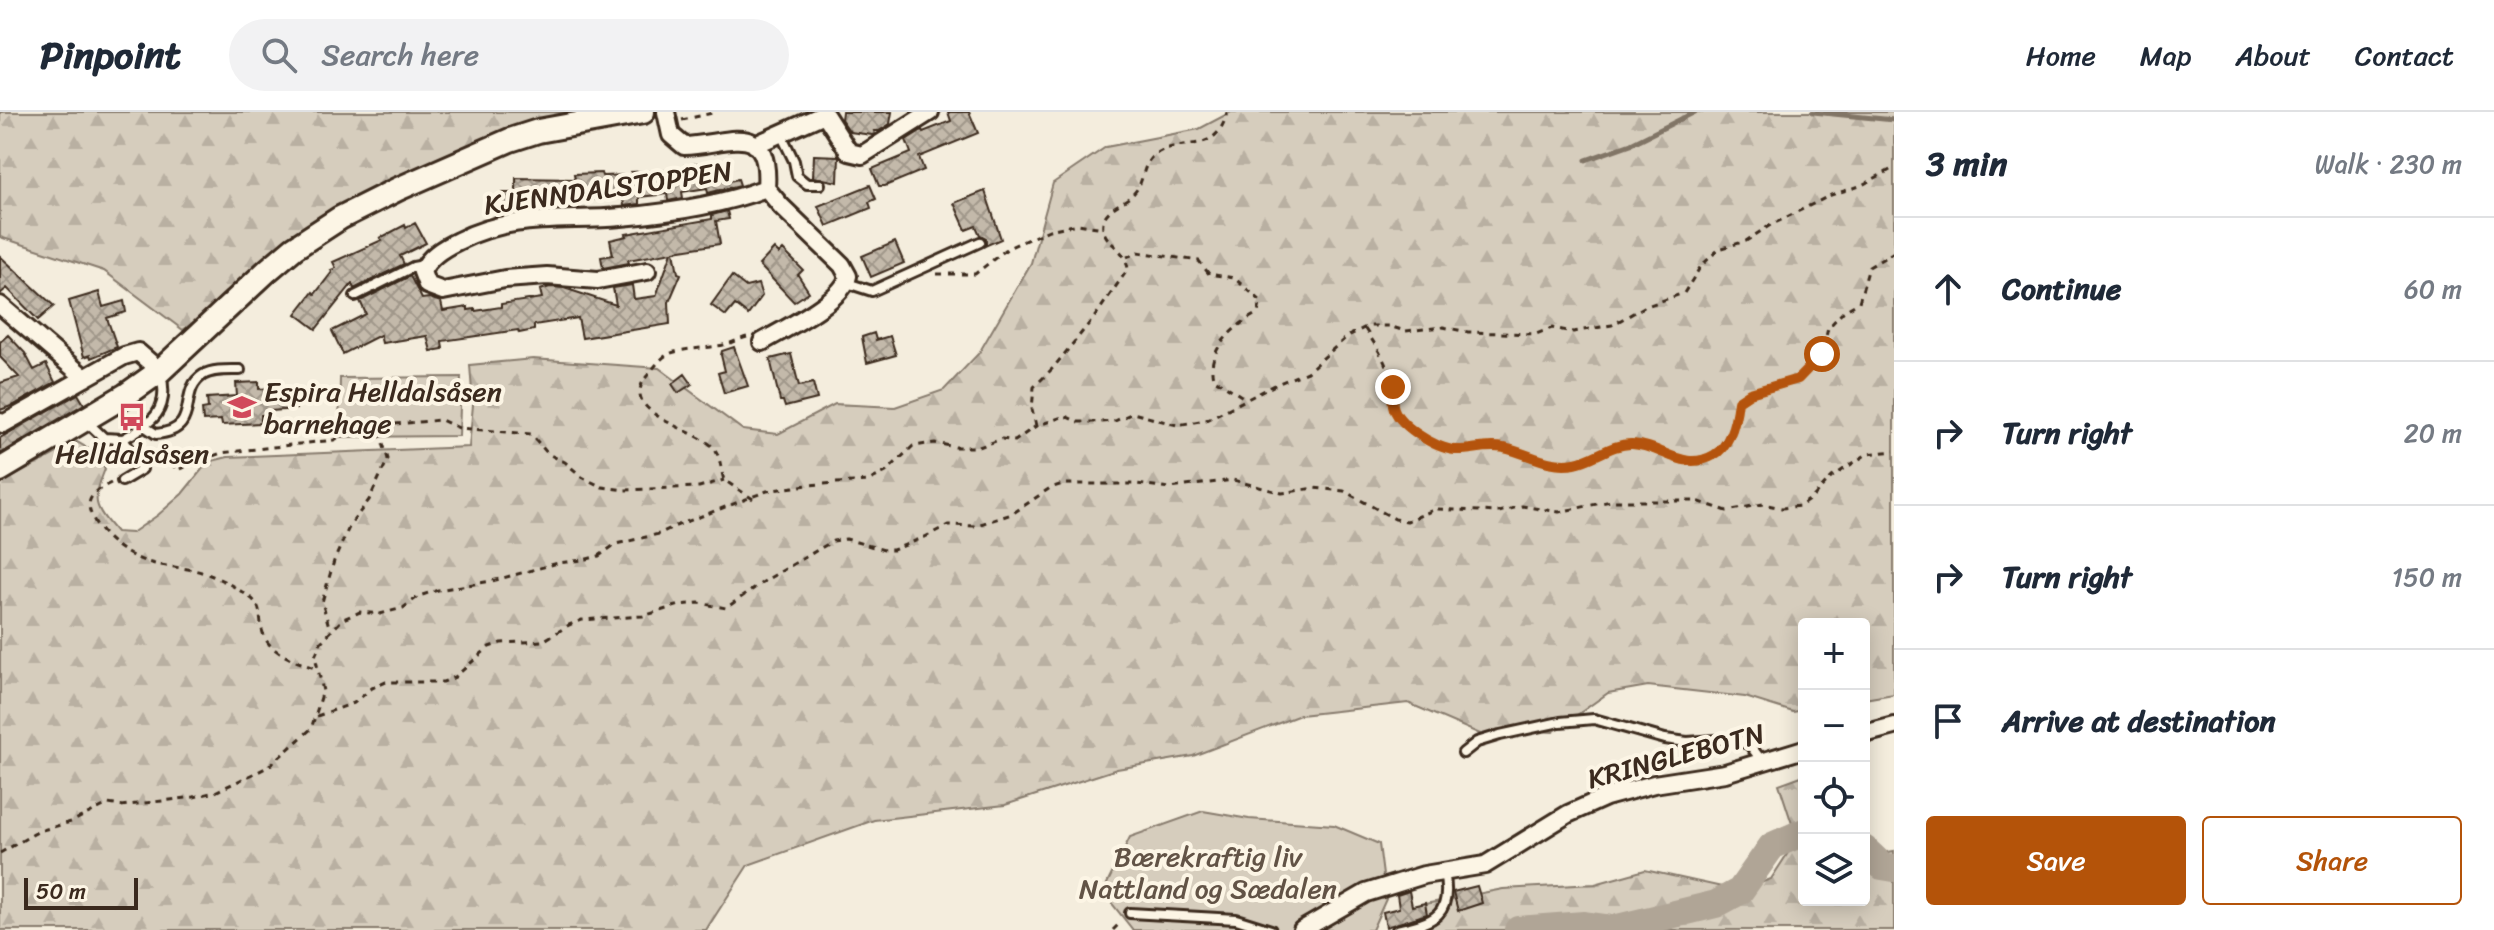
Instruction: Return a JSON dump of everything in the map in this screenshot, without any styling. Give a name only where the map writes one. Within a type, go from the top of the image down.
[{"type":"main road","points":[[0,470],[160,371],[268,270],[294,248],[340,218],[510,140],[538,131],[643,112]]},
{"type":"street","name":"KJENNDALSTOPPEN","points":[[666,117],[671,135],[684,146],[732,138],[755,145],[826,116],[849,152],[862,155],[930,112]]},
{"type":"street","name":"KJENNDALSTOPPEN","points":[[755,145],[766,163],[766,188],[842,265],[848,276],[847,283]]},
{"type":"street","name":"KJENNDALSTOPPEN","points":[[425,265],[449,245],[487,228],[550,218],[623,217],[720,203],[766,188]]},
{"type":"street","points":[[425,265],[423,280],[434,289],[443,291],[505,279],[547,276],[598,280],[647,271]]},
{"type":"street","points":[[766,339],[831,299],[847,283]]},
{"type":"street","points":[[0,305],[85,378]]},
{"type":"street","points":[[0,422],[3,424],[124,356],[138,352],[160,371]]},
{"type":"street","points":[[1870,732],[1894,726]]},
{"type":"street","name":"KRINGLEBOTN","points":[[1302,930],[1366,893],[1424,875],[1485,865],[1568,814],[1606,797],[1654,784],[1725,773],[1798,751]]},
{"type":"lane","points":[[780,134],[794,161],[797,176],[807,184],[820,184]]},
{"type":"lane","points":[[847,283],[872,291],[980,242]]},
{"type":"lane","points":[[355,296],[413,267],[425,265]]},
{"type":"lane","points":[[144,426],[156,434],[165,433],[184,421],[191,392],[203,375],[240,370]]},
{"type":"lane","points":[[84,420],[104,438],[123,439],[144,426],[163,407],[164,387],[160,371]]},
{"type":"lane","points":[[122,481],[142,469],[123,439]]},
{"type":"lane","points":[[1463,753],[1477,742],[1500,735],[1560,722],[1594,719],[1665,739],[1687,742],[1733,739],[1749,744],[1762,761]]},
{"type":"lane","points":[[1397,930],[1422,925],[1444,909],[1447,893],[1444,872]]},
{"type":"lane","points":[[1130,913],[1236,919],[1271,930]]},
{"type":"path","points":[[666,117],[717,112]]},
{"type":"path","points":[[1036,426],[1032,409],[1034,387],[1096,315],[1128,269],[1127,257],[1109,240],[1103,228],[1104,219],[1113,207],[1131,197],[1142,184],[1144,170],[1152,157],[1167,149],[1206,142],[1223,126],[1227,112]]},
{"type":"path","points":[[0,853],[39,831],[71,822],[108,804],[121,806],[173,801],[215,792],[268,767],[311,729],[317,716],[323,691],[315,656],[321,642],[343,619],[360,612],[380,614],[403,608],[419,596],[438,590],[599,556],[616,544],[659,534],[767,491],[868,481],[886,472],[913,446],[935,443],[979,447],[1002,439],[1015,441],[1036,426],[1065,416],[1078,422],[1100,422],[1115,421],[1133,413],[1177,425],[1206,420],[1307,372],[1348,336],[1368,326],[1389,326],[1405,331],[1443,327],[1468,332],[1536,334],[1552,328],[1573,332],[1612,325],[1644,307],[1684,293],[1701,266],[1719,249],[1746,241],[1831,195],[1860,186],[1894,168]]},
{"type":"path","points":[[923,269],[951,275],[975,274],[1008,248],[1049,230],[1078,224],[1103,228]]},
{"type":"path","points":[[1127,257],[1138,252],[1199,261],[1209,274],[1234,278],[1261,301],[1258,313],[1244,320],[1219,346],[1210,366],[1213,378],[1247,399]]},
{"type":"path","points":[[1364,328],[1388,366],[1393,387],[1393,408],[1409,428],[1439,445],[1454,450],[1500,446],[1536,460],[1557,464],[1576,463],[1628,443],[1688,463],[1714,455],[1726,443],[1736,417],[1738,401],[1750,393],[1798,379],[1806,371],[1822,354],[1828,328],[1843,312],[1859,302],[1869,267],[1894,252]]},
{"type":"path","points":[[753,499],[724,480],[719,457],[710,444],[668,424],[640,398],[643,381],[665,355],[722,346],[766,330],[766,339]]},
{"type":"path","points":[[165,433],[163,453],[177,470],[221,453],[334,440],[357,428],[441,420],[459,428],[531,434],[548,454],[602,487],[625,490],[699,487],[724,480]]},
{"type":"path","points":[[330,630],[322,602],[334,561],[350,525],[369,500],[388,459],[381,437],[357,428]]},
{"type":"path","points":[[317,716],[354,703],[372,688],[386,682],[443,682],[455,677],[489,647],[543,641],[582,620],[643,616],[699,603],[726,608],[766,580],[833,541],[846,539],[893,550],[948,525],[974,526],[1012,514],[1050,488],[1063,484],[1137,484],[1170,488],[1233,480],[1282,493],[1314,488],[1344,491],[1359,496],[1395,519],[1407,521],[1436,509],[1499,512],[1522,506],[1559,512],[1611,501],[1697,501],[1727,511],[1763,504],[1782,508],[1800,506],[1832,477],[1867,454],[1894,451]]},
{"type":"path","points":[[122,481],[110,483],[89,499],[92,519],[100,530],[135,557],[150,563],[212,575],[250,597],[258,604],[263,634],[270,645],[284,656],[318,670]]},
{"type":"green space","points":[[0,112],[599,112],[504,136],[335,207],[183,330],[104,271],[0,237]]},
{"type":"green space","points":[[1231,112],[1894,112],[1894,694],[1870,698],[1870,618],[1798,618],[1798,711],[1745,697],[1648,686],[1608,693],[1553,732],[1535,731],[1494,740],[1408,703],[1300,715],[1193,756],[1117,769],[1005,805],[874,820],[748,865],[706,930],[0,930],[0,484],[77,442],[99,455],[105,469],[98,489],[99,509],[116,532],[132,533],[182,494],[208,462],[228,457],[469,447],[473,405],[470,365],[533,359],[659,368],[743,430],[778,434],[835,404],[895,407],[944,390],[979,353],[1031,263],[1053,183],[1106,147],[1199,129]]},
{"type":"green space","points":[[461,377],[459,436],[339,437],[340,378]]},
{"type":"green space","points":[[1798,777],[1798,906],[1870,906],[1870,855],[1894,851],[1894,930],[1403,930],[1420,905],[1503,889],[1595,884],[1645,870],[1740,891],[1771,879],[1797,839],[1779,784]]},
{"type":"green space","name":"Bærekraftig liv Nattland og Sædalen","points":[[1203,811],[1249,819],[1334,825],[1379,844],[1386,899],[1372,930],[1133,930],[1103,892],[1130,837]]},
{"type":"building","points":[[842,112],[892,112],[890,124],[872,135],[850,132],[841,119]]},
{"type":"building","points":[[948,112],[969,112],[978,133],[919,157],[924,170],[879,186],[872,169],[911,153],[906,140],[922,130],[951,121]]},
{"type":"building","points":[[814,155],[839,156],[838,182],[813,177]]},
{"type":"building","points":[[711,161],[712,164],[722,163],[725,182],[738,179],[740,185],[708,193],[707,188],[682,192],[683,198],[668,201],[667,194],[639,197],[639,204],[624,206],[623,198],[579,200],[579,208],[502,214],[502,193],[516,193],[516,178],[575,179],[574,174],[601,173],[602,176],[632,175],[631,172],[686,170],[685,165]]},
{"type":"building","points":[[870,185],[876,199],[869,202],[871,208],[827,226],[818,206]]},
{"type":"building","points":[[985,191],[1001,239],[985,246],[986,238],[980,235],[976,226],[966,230],[954,203]]},
{"type":"building","points":[[727,211],[729,219],[716,221],[720,244],[674,251],[678,273],[681,274],[669,302],[670,324],[582,338],[578,318],[534,325],[534,330],[519,333],[518,330],[442,341],[443,349],[431,351],[427,336],[382,343],[380,335],[343,354],[332,331],[366,314],[360,301],[410,276],[422,299],[441,302],[443,311],[468,307],[468,310],[475,311],[542,298],[540,290],[550,287],[564,288],[616,305],[613,288],[632,285],[634,299],[656,296],[672,252],[603,268],[601,257],[613,255],[610,240],[626,234],[712,219],[712,215]]},
{"type":"building","points":[[415,223],[426,243],[400,256],[404,264],[354,289],[352,284],[316,329],[296,314],[313,292],[315,294],[331,270],[336,268],[333,262],[382,240],[380,238],[405,225],[406,228]]},
{"type":"building","points":[[895,242],[904,263],[871,277],[862,256]]},
{"type":"building","points":[[774,249],[779,254],[783,250],[803,270],[798,275],[809,292],[794,302],[759,265]]},
{"type":"building","points":[[0,256],[54,306],[38,320],[7,288],[0,294]]},
{"type":"building","points":[[732,276],[746,287],[758,284],[762,296],[748,315],[735,305],[726,316],[711,305]]},
{"type":"building","points":[[99,292],[103,307],[124,301],[126,312],[107,318],[117,347],[91,358],[90,355],[84,357],[69,301]]},
{"type":"building","points":[[874,333],[876,340],[890,336],[896,355],[867,363],[862,337]]},
{"type":"building","points":[[8,335],[25,353],[34,370],[46,364],[55,382],[0,410],[0,383],[19,377],[0,357],[0,342]]},
{"type":"building","points":[[734,347],[748,386],[724,393],[718,373],[725,371],[721,355],[722,351]]},
{"type":"building","points":[[791,354],[799,386],[813,383],[817,399],[785,407],[780,401],[770,359]]},
{"type":"building","points":[[685,374],[692,384],[678,393],[672,384]]},
{"type":"building","points":[[259,382],[259,389],[288,387],[289,397],[295,397],[296,409],[261,415],[261,423],[222,425],[221,420],[203,421],[202,409],[208,408],[207,398],[237,396],[236,383]]},
{"type":"building","points":[[78,394],[84,404],[0,454],[0,438]]},
{"type":"building","points":[[1477,886],[1482,903],[1458,911],[1453,892]]},
{"type":"building","points":[[1409,891],[1412,906],[1425,903],[1427,914],[1386,927],[1383,912],[1399,908],[1397,895]]},
{"type":"waterway","points":[[1586,160],[1631,144],[1695,112]]},
{"type":"waterway","points":[[1813,112],[1894,120]]},
{"type":"waterway","points":[[1518,930],[1584,925],[1613,929],[1716,904],[1740,891],[1772,846],[1799,834]]},
{"type":"waterway","points":[[1870,855],[1882,866],[1894,868]]},
{"type":"place","name":"Espira Helldalsåsen barnehage","points":[[242,407]]},
{"type":"place","name":"Helldalsåsen","points":[[132,417]]},
{"type":"route","points":[[1393,387],[1393,408],[1409,428],[1429,441],[1454,450],[1500,446],[1536,460],[1557,464],[1576,463],[1628,443],[1688,463],[1714,455],[1726,443],[1736,417],[1738,401],[1750,393],[1798,379],[1822,354]]}]
